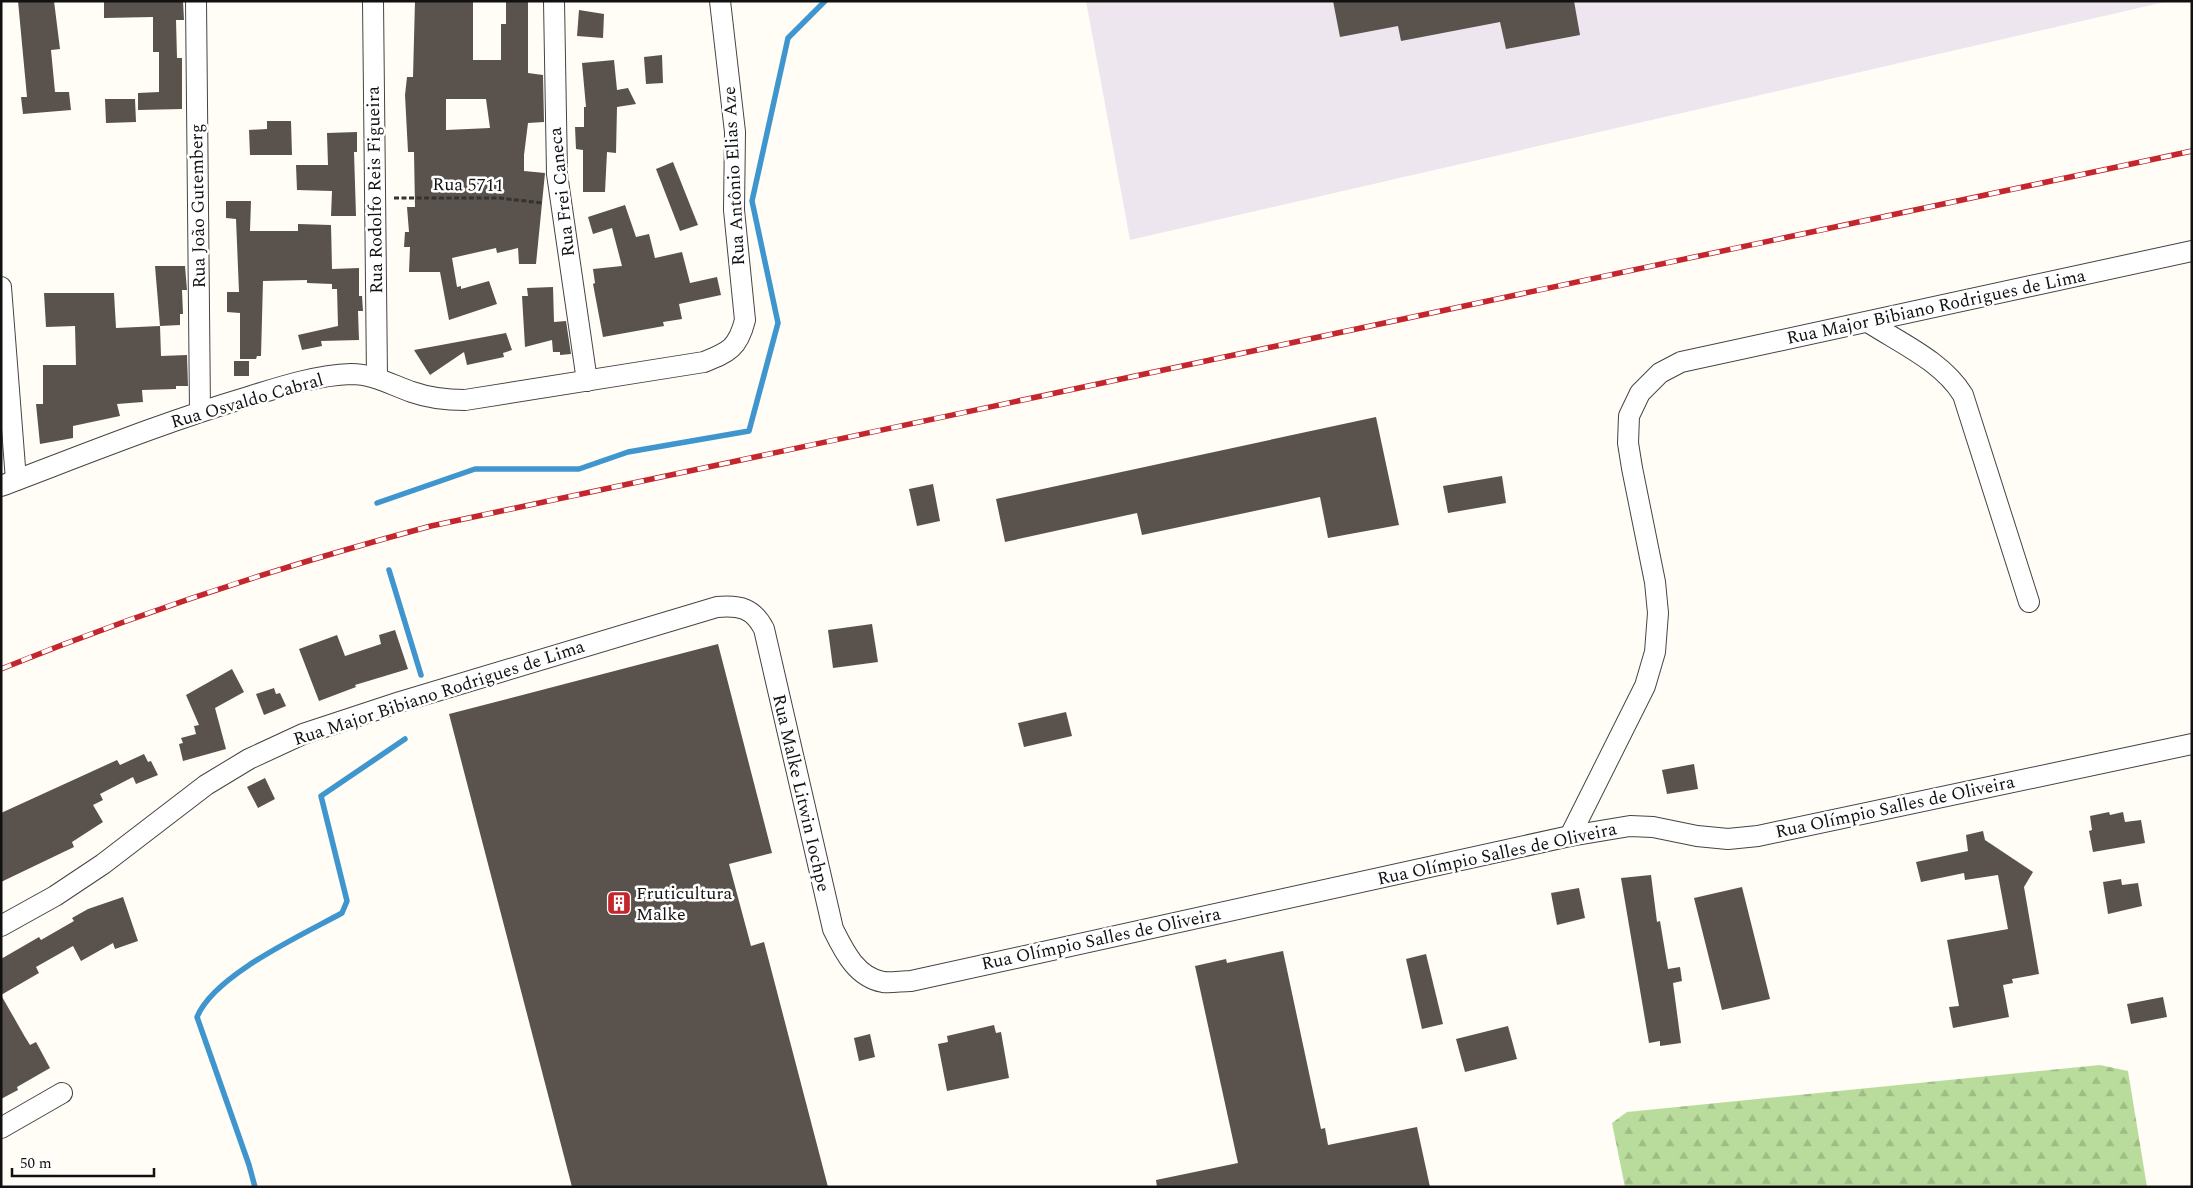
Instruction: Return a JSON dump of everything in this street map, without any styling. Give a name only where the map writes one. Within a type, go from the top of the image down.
[{"type":"street","name":"Rua João Gutemberg","points":[[196,1],[200,411]]},
{"type":"street","name":"Rua Rodolfo Reis Figueira","points":[[373,1],[377,378]]},
{"type":"street","name":"Rua Frei Caneca","points":[[554,1],[556,150],[561,206],[587,381]]},
{"type":"street","name":"Rua Antônio Elias Aze","points":[[720,1],[735,132],[734,217],[745,320],[741,338],[732,348]]},
{"type":"street","name":"Rua Major Bibiano Rodrigues de Lima","points":[[1570,836],[1645,686],[1655,652],[1658,613],[1655,582],[1628,443],[1629,416],[1640,392],[1660,373],[1681,362],[2192,251]]},
{"type":"street","points":[[1,287],[9,483]]},
{"type":"street","points":[[1868,322],[1941,369],[1954,380],[1962,395],[2029,602]]},
{"type":"street","name":"Rua Osvaldo Cabral","points":[[9,483],[200,411],[337,374],[354,374],[377,378],[422,394],[449,400],[464,400],[704,362],[732,348]]},
{"type":"street","name":"Rua Major Bibiano Rodrigues de Lima","points":[[1,926],[55,896],[103,864],[206,785],[249,759],[303,734],[400,702],[717,607],[734,606],[747,609]]},
{"type":"street","name":"Rua Malke Litwin Iochpe","points":[[747,609],[757,616],[764,629],[832,929],[847,957],[863,973]]},
{"type":"street","name":"Rua Olímpio Salles de Oliveira","points":[[863,973],[883,982],[911,981],[1570,836],[1630,826],[1653,827],[1698,836],[1721,838],[1758,836],[2192,744]]},
{"type":"street","points":[[1,1128],[62,1093]]},
{"type":"path","name":"Rua 5711","points":[[375,198],[499,198],[561,206]]},
{"type":"shaded area","points":[[1086,1],[2169,1],[1130,240]]},
{"type":"green space","points":[[2100,1065],[2128,1071],[2147,1187],[1625,1187],[1612,1123],[1627,1112]]},
{"type":"building","points":[[18,1],[54,1],[60,49],[51,50],[55,92],[69,92],[71,110],[23,114],[21,97],[27,97]]},
{"type":"building","points":[[104,1],[183,1],[184,20],[176,20],[177,58],[182,58],[182,109],[138,110],[138,93],[159,92],[159,52],[153,52],[153,17],[104,18]]},
{"type":"building","points":[[415,1],[473,1],[473,60],[501,60],[501,24],[506,24],[506,1],[528,1],[528,73],[543,75],[544,122],[528,123],[524,155],[524,171],[545,173],[536,264],[519,264],[518,248],[497,253],[496,248],[452,258],[457,287],[461,286],[461,289],[489,281],[497,304],[449,320],[440,272],[409,272],[410,247],[404,247],[405,232],[409,232],[407,207],[415,207],[414,152],[408,152],[405,95],[407,77],[413,77]],"holes":[[[446,99],[486,99],[490,128],[446,130]]]},
{"type":"building","points":[[1333,1],[1574,1],[1580,35],[1506,49],[1500,22],[1401,41],[1398,26],[1340,37]]},
{"type":"building","points":[[579,10],[604,14],[603,38],[577,36]]},
{"type":"building","points":[[662,55],[663,83],[646,84],[644,57]]},
{"type":"building","points":[[614,60],[617,90],[628,88],[636,104],[617,107],[616,153],[607,152],[605,192],[583,192],[583,150],[576,149],[575,127],[584,127],[584,107],[586,107],[582,63]]},
{"type":"building","points":[[105,99],[135,99],[136,122],[106,123]]},
{"type":"building","points":[[267,121],[291,121],[292,155],[250,155],[249,130],[267,129]]},
{"type":"building","points":[[357,132],[357,152],[354,152],[356,216],[331,216],[332,191],[297,190],[296,165],[328,165],[327,133]]},
{"type":"building","points":[[673,162],[698,225],[680,231],[656,169]]},
{"type":"building","points":[[226,201],[251,201],[250,231],[298,231],[298,224],[331,225],[332,269],[359,268],[359,296],[362,296],[363,311],[358,311],[359,340],[321,341],[322,346],[302,350],[298,335],[338,326],[337,289],[332,289],[332,284],[307,283],[307,280],[263,281],[261,356],[257,356],[256,359],[240,359],[240,313],[227,312],[227,292],[239,292],[236,219],[226,218]]},
{"type":"building","points":[[625,205],[636,237],[649,234],[655,258],[682,252],[690,283],[717,277],[721,295],[679,304],[682,319],[663,322],[664,326],[603,337],[593,284],[595,283],[593,269],[622,266],[612,228],[593,234],[588,217]]},
{"type":"building","points":[[155,266],[185,266],[187,290],[182,290],[183,314],[180,314],[180,325],[160,326]]},
{"type":"building","points":[[553,287],[554,322],[566,321],[571,354],[560,355],[560,352],[553,352],[552,340],[525,347],[522,296],[528,296],[527,288]]},
{"type":"building","points":[[44,293],[114,293],[116,328],[160,326],[161,356],[187,355],[188,386],[176,386],[176,389],[142,390],[143,402],[117,404],[120,416],[73,426],[73,438],[40,444],[36,404],[43,404],[43,365],[76,365],[75,326],[46,327]]},
{"type":"building","points":[[506,333],[512,350],[503,353],[504,357],[467,365],[464,352],[430,375],[414,350]]},
{"type":"building","points":[[234,361],[249,361],[249,376],[234,376]]},
{"type":"building","points":[[1376,417],[1399,525],[1328,538],[1320,497],[1142,535],[1137,513],[1005,542],[996,499]]},
{"type":"building","points":[[1502,476],[1506,503],[1448,513],[1443,486]]},
{"type":"building","points":[[933,484],[940,521],[917,526],[909,489]]},
{"type":"building","points":[[872,624],[878,662],[833,668],[828,630]]},
{"type":"building","points":[[395,630],[408,669],[355,685],[356,687],[319,701],[299,649],[337,635],[345,656],[381,644],[379,635]]},
{"type":"building","name":"Fruticultura Malke","points":[[718,644],[772,853],[729,864],[751,946],[764,942],[828,1187],[572,1187],[449,714]]},
{"type":"building","points":[[232,669],[244,692],[215,708],[226,749],[183,761],[179,744],[183,743],[181,738],[196,734],[194,726],[199,725],[186,695]]},
{"type":"building","points":[[274,688],[276,694],[280,693],[286,706],[264,715],[256,694]]},
{"type":"building","points":[[1066,712],[1072,736],[1024,747],[1018,723]]},
{"type":"building","points":[[144,754],[148,762],[151,761],[158,775],[136,784],[133,777],[100,794],[103,800],[93,805],[103,822],[72,842],[74,847],[1,882],[1,813],[117,760],[120,765]]},
{"type":"building","points":[[1694,764],[1698,789],[1667,794],[1662,770]]},
{"type":"building","points":[[265,778],[275,799],[258,808],[247,787]]},
{"type":"building","points":[[2109,812],[2110,815],[2123,812],[2125,822],[2141,820],[2145,843],[2093,852],[2089,831],[2092,830],[2090,816]]},
{"type":"building","points":[[1983,831],[1985,840],[2033,872],[2024,887],[2039,974],[2012,979],[2013,983],[2003,985],[2009,1017],[1953,1028],[1949,1007],[1959,1006],[1947,940],[2008,929],[1998,875],[1965,880],[1964,873],[1921,882],[1916,862],[1968,851],[1966,835]]},
{"type":"building","points":[[1651,875],[1657,922],[1660,921],[1668,969],[1680,967],[1682,981],[1673,983],[1681,1043],[1660,1046],[1660,1041],[1649,1043],[1621,878]]},
{"type":"building","points":[[2121,879],[2122,885],[2138,883],[2142,906],[2108,914],[2103,882]]},
{"type":"building","points":[[1742,887],[1770,999],[1722,1010],[1694,898]]},
{"type":"building","points":[[1579,888],[1585,918],[1557,925],[1551,893]]},
{"type":"building","points":[[123,897],[138,941],[115,949],[113,943],[81,961],[73,946],[36,967],[39,973],[1,995],[1,959],[39,937],[41,940],[74,921],[72,918],[88,909]]},
{"type":"building","points":[[1283,951],[1321,1129],[1325,1128],[1328,1145],[1417,1127],[1430,1187],[1157,1187],[1156,1180],[1238,1163],[1195,966],[1226,959],[1227,963]]},
{"type":"building","points":[[1426,954],[1443,1024],[1422,1029],[1406,959]]},
{"type":"building","points":[[1,995],[30,1045],[36,1042],[50,1068],[17,1087],[18,1090],[1,1099]]},
{"type":"building","points":[[2163,997],[2167,1017],[2131,1024],[2127,1004]]},
{"type":"building","points":[[994,1025],[996,1033],[1001,1032],[1009,1078],[947,1091],[938,1044],[948,1042],[947,1036]]},
{"type":"building","points":[[1508,1026],[1517,1059],[1465,1072],[1456,1039]]},
{"type":"building","points":[[870,1034],[875,1057],[859,1061],[854,1038]]},
{"type":"waterway","points":[[377,503],[475,469],[579,469],[628,452],[749,431],[778,323],[752,201],[788,38],[825,1]]},
{"type":"waterway","points":[[389,570],[421,675]]},
{"type":"waterway","points":[[255,1187],[197,1017],[206,1001],[240,971],[283,944],[342,913],[347,901],[321,796],[405,739]]},
{"type":"railway","points":[[1,669],[107,628],[268,573],[431,526],[2192,151]]},
{"type":"place","name":"Fruticultura Malke","points":[[619,903]]}]
